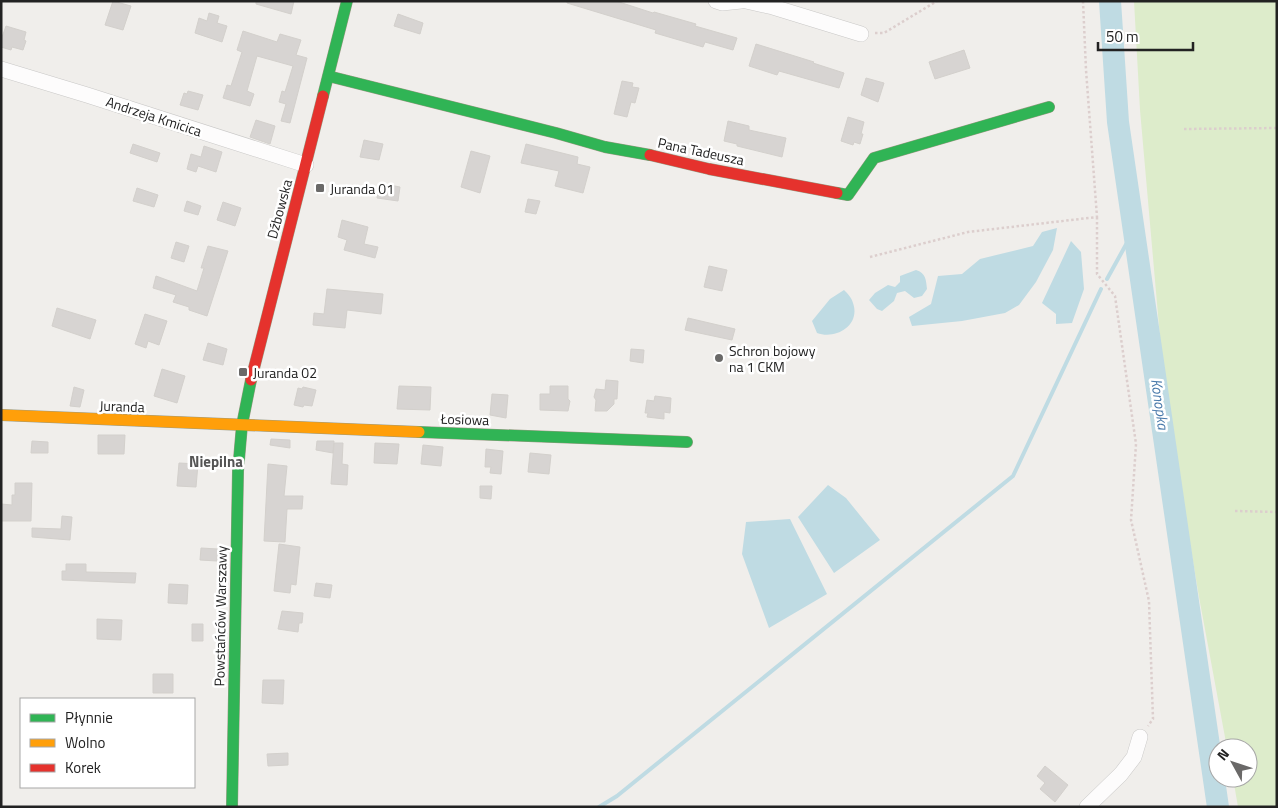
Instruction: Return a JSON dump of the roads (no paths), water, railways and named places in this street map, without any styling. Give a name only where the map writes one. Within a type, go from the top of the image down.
[{"type":"street","name":"Dźbowska","points":[[242,425],[254,366],[347,1]]},
{"type":"street","points":[[716,1],[722,3],[741,1]]},
{"type":"street","points":[[746,1],[773,7],[861,34]]},
{"type":"street","name":"Andrzeja Kmicica","points":[[1,69],[306,165]]},
{"type":"street","name":"Pana Tadeusza","points":[[328,76],[556,132],[605,147],[848,195],[874,158],[1049,108]]},
{"type":"street","name":"Juranda","points":[[1,414],[242,425]]},
{"type":"street","name":"Łosiowa","points":[[242,425],[687,442]]},
{"type":"street","name":"Powstańców Warszawy","points":[[232,807],[235,556],[238,471],[242,425]]},
{"type":"street","points":[[1087,807],[1121,774],[1134,757],[1140,737]]},
{"type":"water","points":[[1057,228],[1053,250],[1036,282],[1019,305],[1005,313],[962,321],[912,326],[909,317],[931,304],[938,276],[962,274],[980,259],[1033,246],[1042,232]]},
{"type":"water","points":[[1071,241],[1081,252],[1084,289],[1072,323],[1056,324],[1056,314],[1042,303]]},
{"type":"water","points":[[916,270],[924,275],[926,280],[927,289],[922,296],[914,298],[905,291],[897,293],[894,301],[882,311],[877,309],[869,300],[875,293],[888,285],[895,287],[900,282],[900,276]]},
{"type":"water","points":[[844,290],[853,303],[853,318],[850,324],[838,333],[824,335],[817,333],[812,321],[830,299]]},
{"type":"water","points":[[828,485],[846,498],[880,540],[834,573],[798,517]]},
{"type":"water","points":[[790,519],[827,594],[769,628],[742,554],[746,522]]},
{"type":"waterway","name":"Konopka","points":[[1110,1],[1118,122],[1218,807]]},
{"type":"waterway","points":[[1107,279],[1134,230]]},
{"type":"waterway","points":[[599,807],[617,796],[1013,476],[1101,289]]},
{"type":"place","name":"Juranda 01","points":[[320,188]]},
{"type":"place","name":"Schron bojowy na 1 CKM","points":[[719,358]]},
{"type":"place","name":"Juranda 02","points":[[243,372]]},
{"type":"district","name":"Niepilna","points":[[216,461]]}]
